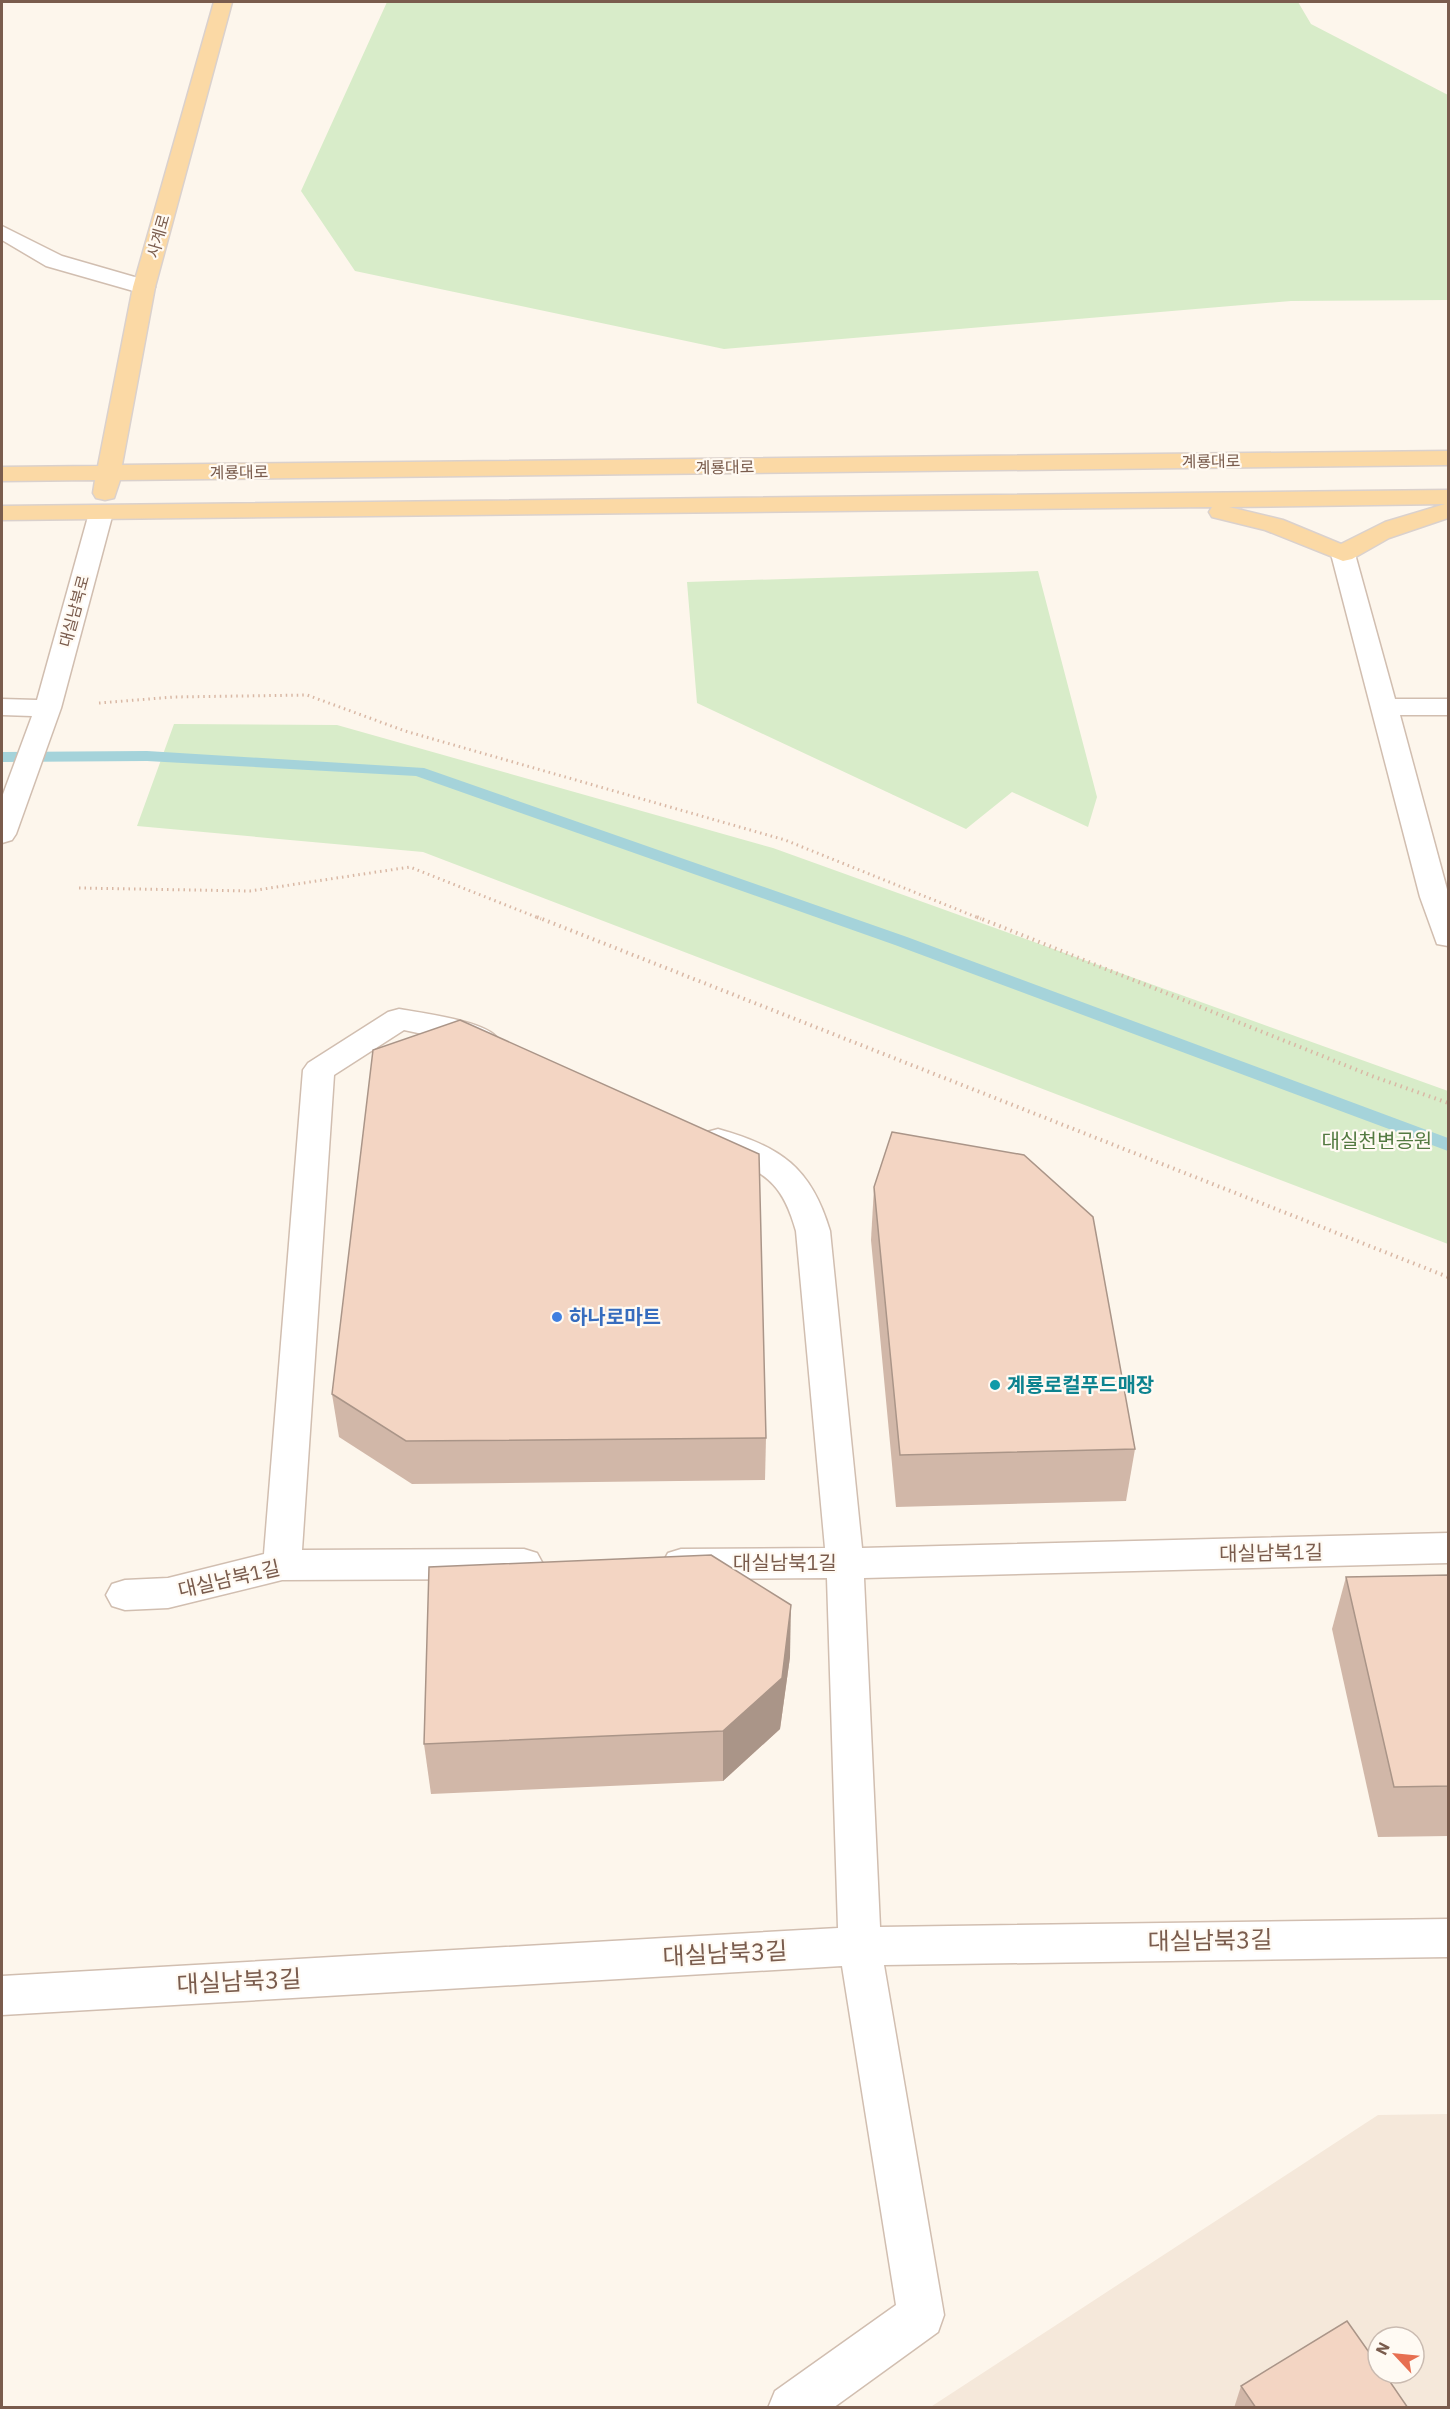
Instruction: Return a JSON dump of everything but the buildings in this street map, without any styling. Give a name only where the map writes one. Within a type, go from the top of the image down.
[{"type":"main road","name":"사계로","points":[[110,474],[144,287],[223,2]]},
{"type":"main road","name":"계룡대로","points":[[2,474],[1449,458]]},
{"type":"main road","name":"대실남북로","points":[[101,513],[110,474]]},
{"type":"main road","points":[[2,513],[1449,497]]},
{"type":"main road","points":[[1170,501],[1274,525],[1343,554],[1357,544],[1404,522],[1449,511]]},
{"type":"street","points":[[2,232],[54,261],[144,287]]},
{"type":"street","name":"대실남북로","points":[[2,834],[48,708],[101,513]]},
{"type":"street","points":[[1343,554],[1384,707],[1442,897],[1449,937]]},
{"type":"street","points":[[2,707],[48,708]]},
{"type":"street","points":[[1384,707],[1449,707]]},
{"type":"street","points":[[282,1565],[320,1070],[399,1019],[467,1033],[511,1051]]},
{"type":"street","points":[[686,1126],[762,1159],[782,1171],[795,1183],[808,1208],[813,1231],[845,1563],[860,1946],[921,2315],[792,2408]]},
{"type":"street","name":"대실남북1길","points":[[653,1564],[845,1563],[1449,1548]]},
{"type":"street","name":"대실남북1길","points":[[125,1595],[168,1593],[282,1565],[557,1564]]},
{"type":"street","name":"대실남북3길","points":[[2,1996],[860,1946],[1449,1938]]},
{"type":"path","points":[[48,708],[174,697],[307,695],[405,731],[785,840],[1372,1076],[1449,1103]]},
{"type":"path","points":[[79,888],[250,891],[410,867],[1449,1277]]},
{"type":"shaded area","points":[[1448,2114],[1448,2407],[929,2408],[1378,2115]]},
{"type":"green space","points":[[387,2],[1298,2],[1311,24],[1448,95],[1448,300],[1291,301],[724,349],[355,271],[301,191]]},
{"type":"green space","points":[[1038,571],[1097,797],[1088,827],[1012,792],[966,829],[697,703],[687,582]]},
{"type":"green space","name":"대실천변공원","points":[[174,724],[337,725],[773,848],[1448,1091],[1448,1244],[423,852],[137,826]]},
{"type":"waterway","points":[[2,757],[147,756],[418,771],[901,941],[1448,1145]]},
{"type":"place","name":"하나로마트","points":[[557,1317]]},
{"type":"place","name":"계룡로컬푸드매장","points":[[995,1385]]}]
